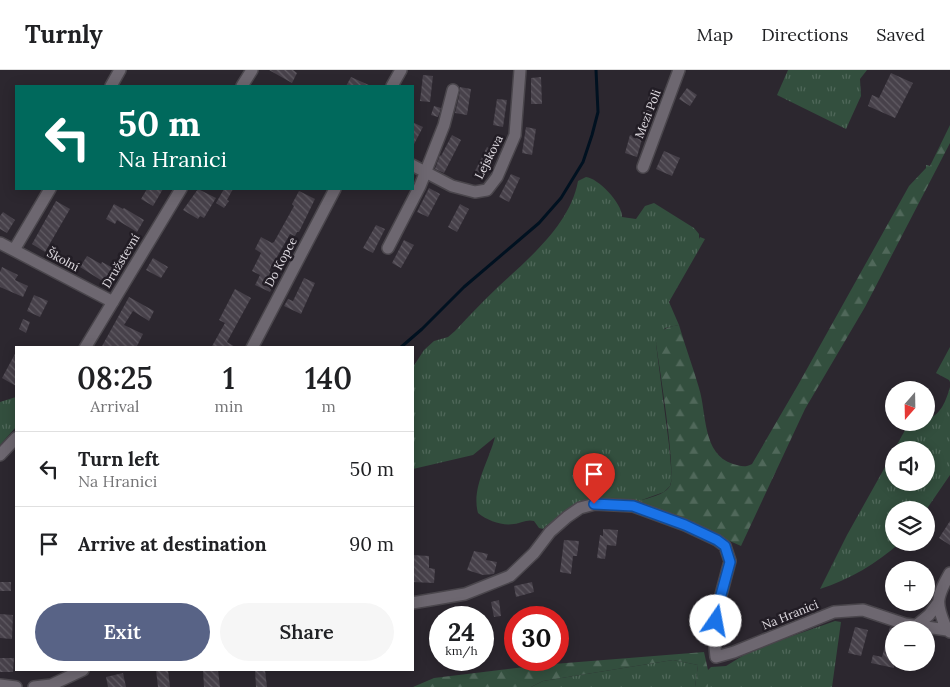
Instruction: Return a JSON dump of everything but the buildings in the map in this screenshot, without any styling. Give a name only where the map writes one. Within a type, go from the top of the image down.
[{"type":"street","points":[[112,85],[120,70]]},
{"type":"street","points":[[243,85],[252,70]]},
{"type":"street","points":[[393,85],[401,70]]},
{"type":"street","name":"Lejskova","points":[[414,167],[452,186],[475,192],[487,190],[497,176],[515,135],[520,70]]},
{"type":"street","name":"Mezi Poli","points":[[643,167],[679,70]]},
{"type":"street","points":[[388,248],[420,186],[444,125],[453,90]]},
{"type":"street","points":[[14,250],[49,190]]},
{"type":"street","name":"Družstevní","points":[[86,346],[180,190]]},
{"type":"street","name":"Do Kopce","points":[[253,346],[334,190]]},
{"type":"street","name":"Školní","points":[[0,243],[113,302]]},
{"type":"street","points":[[0,455],[15,439]]},
{"type":"street","name":"Na Hranici","points":[[414,603],[465,594],[510,576],[534,553],[550,532],[567,517],[580,508],[594,504],[613,504],[633,506],[676,522],[717,540],[725,546],[730,562],[718,606],[714,637],[716,657],[734,652],[834,612],[863,610],[895,621]]},
{"type":"street","points":[[949,631],[941,617],[938,603],[939,594],[950,572]]},
{"type":"street","points":[[922,621],[938,603]]},
{"type":"street","name":"Na Hranici","points":[[935,628],[949,631]]},
{"type":"street","points":[[34,687],[51,685],[80,671]]},
{"type":"street","points":[[0,685],[16,687]]},
{"type":"green space","points":[[788,70],[867,70],[860,79],[861,96],[846,129],[777,95]]},
{"type":"green space","points":[[950,125],[950,143],[865,307],[805,409],[741,546],[639,501],[664,492],[670,486],[672,478],[667,418],[656,344],[661,332],[666,328],[679,325],[699,388],[707,432],[716,452],[723,459],[733,464],[745,466],[752,464],[909,186],[926,168],[926,165],[930,166]]},
{"type":"green space","points":[[586,177],[597,182],[614,199],[622,217],[636,219],[645,206],[654,203],[694,228],[699,234],[699,239],[700,237],[705,239],[669,302],[679,325],[665,328],[656,344],[672,478],[670,486],[664,492],[639,501],[609,498],[594,500],[543,529],[539,528],[534,521],[500,524],[478,513],[476,504],[479,484],[495,437],[473,455],[414,469],[414,365],[424,350],[434,341],[448,337],[455,331],[547,240],[574,197],[578,181]]},
{"type":"green space","points":[[950,347],[950,382],[936,373]]},
{"type":"green space","points":[[950,387],[950,475],[932,501],[885,501],[885,551],[890,551],[842,581],[820,589],[847,535],[885,467],[885,491],[935,491],[935,441],[899,441],[905,431],[935,431],[935,416],[945,402]]},
{"type":"green space","points":[[15,397],[15,428],[0,445],[0,402]]},
{"type":"green space","points":[[835,621],[841,622],[832,687],[708,687],[708,670],[711,667],[726,666],[752,650]]},
{"type":"green space","points":[[704,652],[708,670],[708,687],[695,687],[698,665],[673,660],[543,681],[531,687],[413,687],[434,678],[504,669],[504,671],[569,671],[569,663]]},
{"type":"green space","points":[[673,660],[698,665],[695,687],[531,687],[543,681]]},
{"type":"waterway","points":[[402,346],[464,287],[539,223],[561,198],[583,162],[592,135],[598,112],[596,70]]},
{"type":"route","points":[[594,504],[633,506],[685,525],[717,540],[725,546],[730,556],[730,562],[718,606],[716,621]]}]
